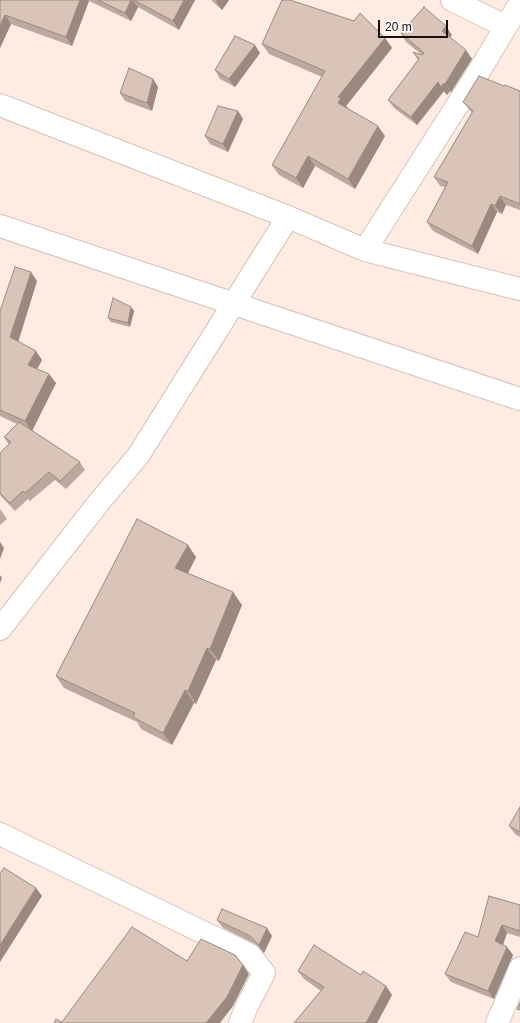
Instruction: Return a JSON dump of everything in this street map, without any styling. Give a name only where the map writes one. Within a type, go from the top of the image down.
[{"type":"street","points":[[452,0],[505,26]]},
{"type":"street","points":[[365,250],[477,75],[520,3]]},
{"type":"street","points":[[0,105],[288,217],[365,250],[520,289]]},
{"type":"street","points":[[0,629],[100,501],[138,456],[288,217]]},
{"type":"street","points":[[0,226],[520,399]]},
{"type":"street","points":[[0,834],[250,955],[264,973],[240,1023]]},
{"type":"street","points":[[497,1023],[520,968]]},
{"type":"building","points":[[0,0],[80,0],[66,37],[5,15],[0,26]]},
{"type":"building","points":[[98,0],[131,0],[125,13]]},
{"type":"building","points":[[134,0],[184,0],[173,21]]},
{"type":"building","points":[[282,0],[290,0],[354,21],[360,13],[385,38],[338,97],[341,98],[338,103],[378,126],[348,179],[308,156],[296,178],[272,165],[325,71],[262,44]]},
{"type":"building","points":[[424,7],[446,26],[442,31],[466,50],[445,84],[444,83],[441,87],[438,82],[411,117],[388,100],[419,59],[413,52],[422,55],[424,53],[401,33]]},
{"type":"building","points":[[235,36],[255,45],[229,79],[215,70]]},
{"type":"building","points":[[129,68],[153,79],[147,103],[120,93]]},
{"type":"building","points":[[479,76],[520,91],[520,204],[500,196],[495,206],[491,204],[472,246],[427,222],[448,182],[434,177],[473,111],[463,102]]},
{"type":"building","points":[[218,106],[238,111],[223,144],[205,136]]},
{"type":"building","points":[[15,267],[31,272],[10,337],[36,351],[28,365],[49,374],[25,421],[0,410],[0,311]]},
{"type":"building","points":[[113,298],[131,307],[128,323],[108,318]]},
{"type":"building","points":[[19,422],[80,462],[60,481],[49,472],[25,493],[23,491],[10,503],[0,493],[0,453],[11,442],[4,437]]},
{"type":"building","points":[[137,519],[188,545],[175,568],[233,592],[210,649],[207,648],[188,691],[185,690],[163,733],[133,717],[135,713],[56,676]]},
{"type":"building","points":[[520,807],[520,832],[509,826]]},
{"type":"building","points":[[4,868],[36,888],[0,945],[0,873]]},
{"type":"building","points":[[489,896],[520,905],[520,931],[502,925],[495,941],[507,947],[488,991],[445,974],[465,932],[478,937]]},
{"type":"building","points":[[222,909],[267,928],[259,945],[250,936],[217,920]]},
{"type":"building","points":[[132,927],[187,961],[201,939],[235,955],[243,965],[227,997],[206,1023],[54,1023],[56,1019],[62,1022]]},
{"type":"building","points":[[314,945],[361,975],[363,971],[386,986],[366,1023],[294,1023],[324,987],[298,971]]},
{"type":"building","points":[[520,1003],[520,1010],[517,1009]]}]
